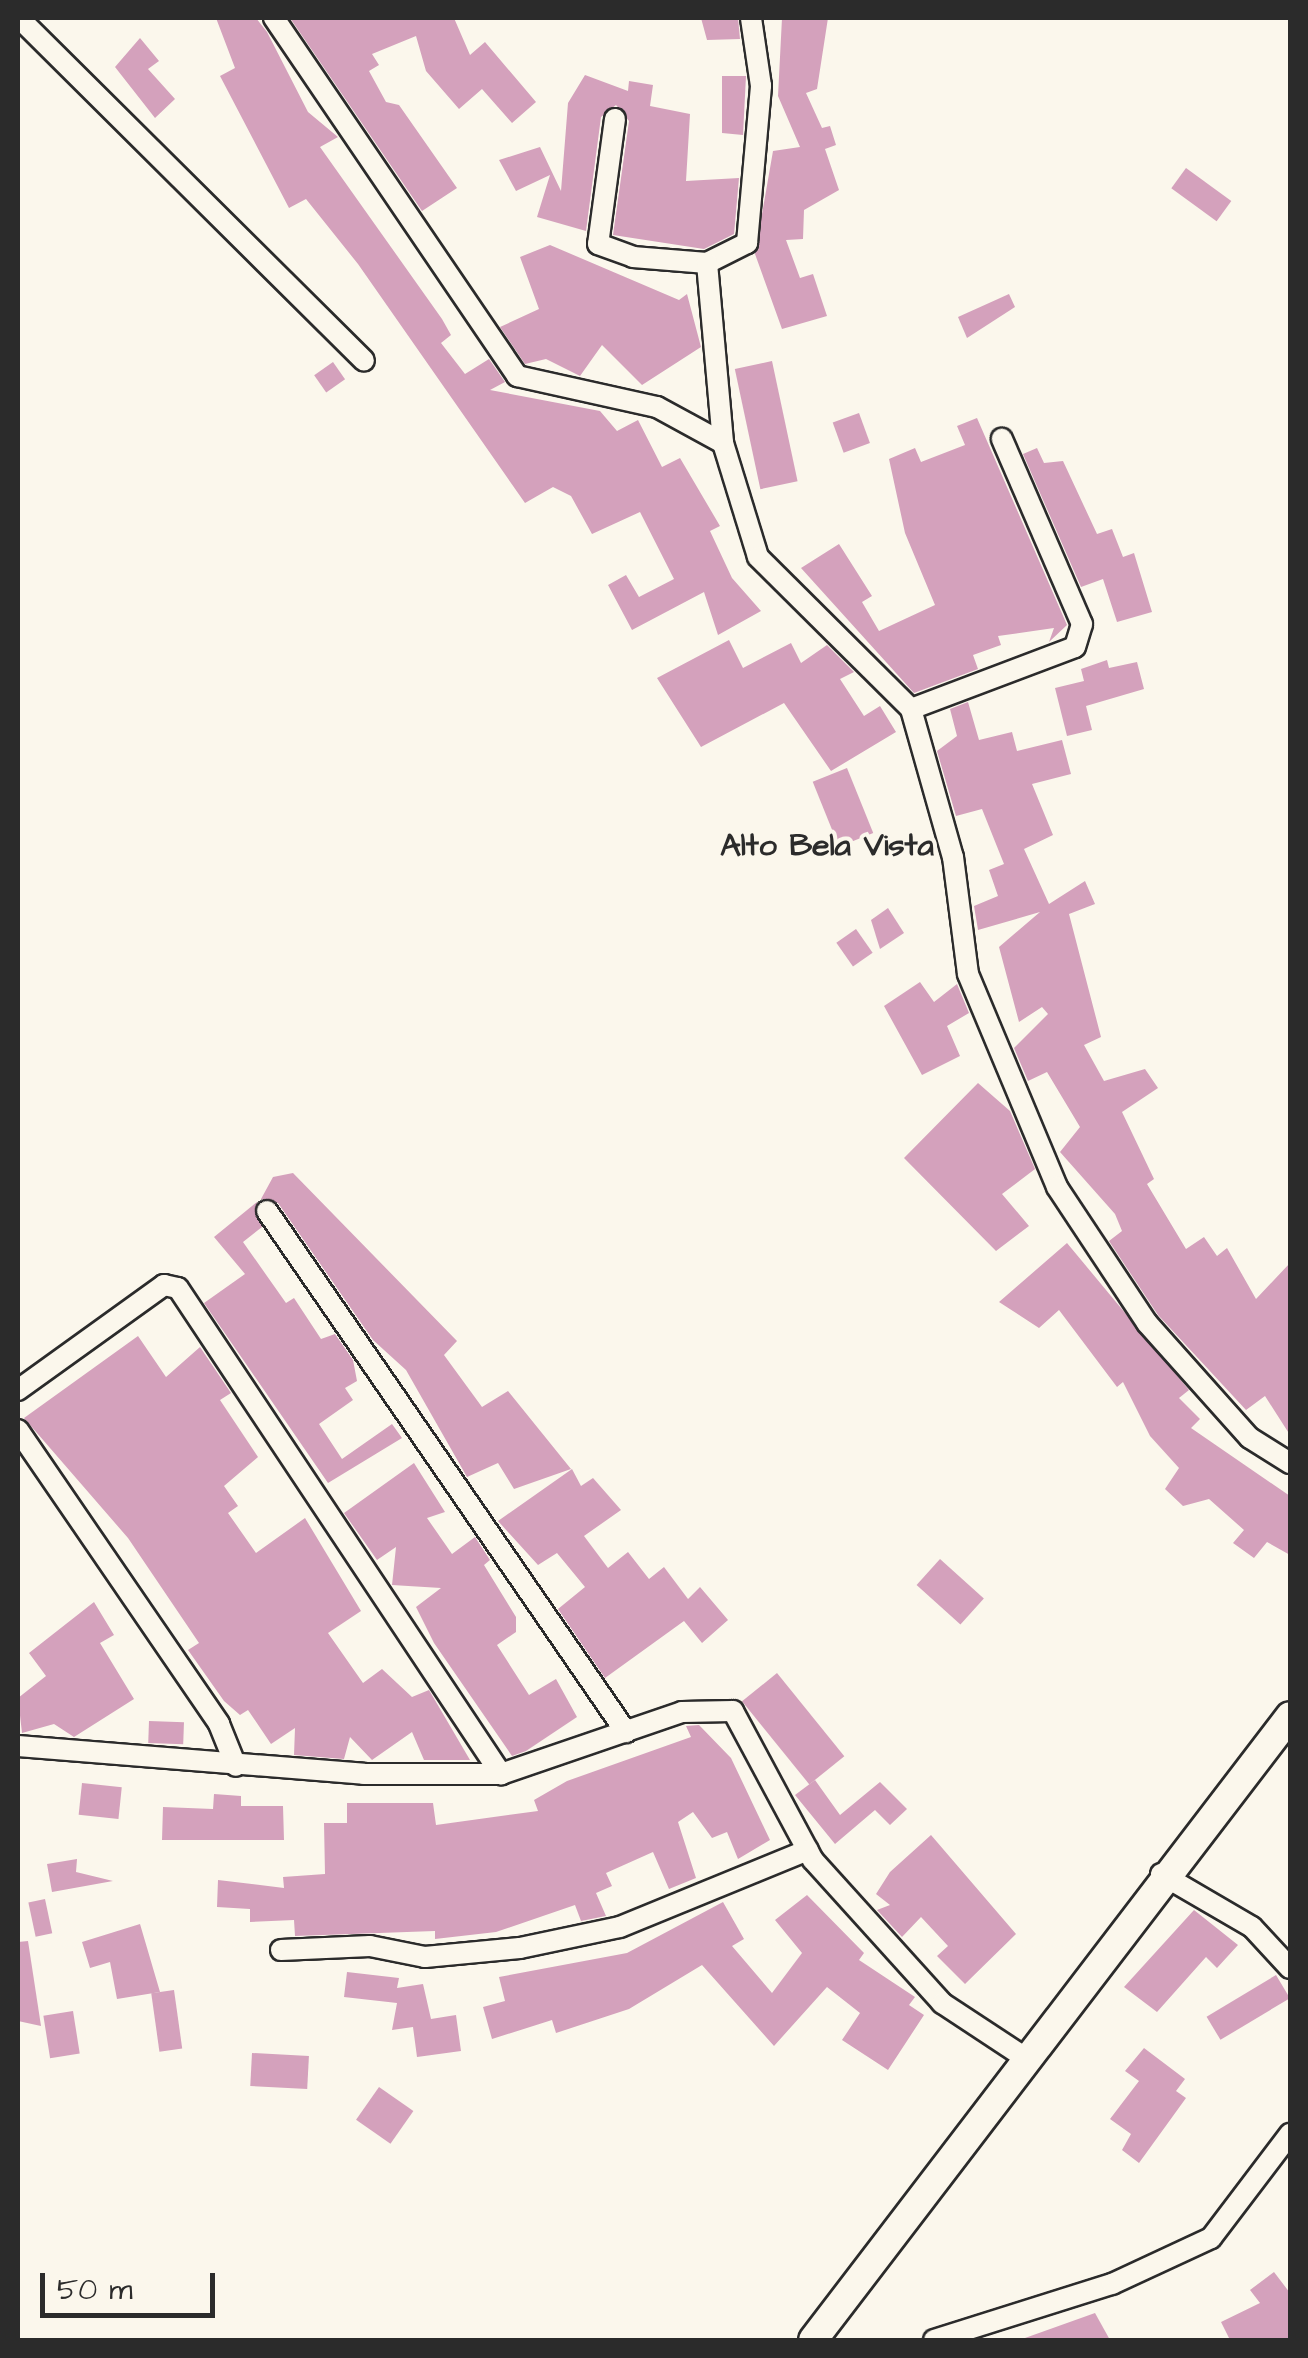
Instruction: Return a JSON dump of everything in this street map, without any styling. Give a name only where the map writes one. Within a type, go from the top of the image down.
[{"type":"main road","points":[[813,2340],[1161,1874],[1290,1716]]},
{"type":"street","points":[[20,18],[364,361]]},
{"type":"street","points":[[274,18],[517,376],[656,406],[723,443]]},
{"type":"street","points":[[615,118],[598,244],[633,257],[708,262],[747,243],[760,86],[751,18]]},
{"type":"street","points":[[708,262],[723,443],[758,557],[911,709],[953,857],[968,974],[1058,1187],[1147,1323],[1250,1438],[1290,1463]]},
{"type":"street","points":[[911,709],[1075,647],[1082,624],[1002,439]]},
{"type":"street","points":[[266,1211],[626,1732]]},
{"type":"street","points":[[18,1390],[164,1285],[178,1288],[501,1774]]},
{"type":"street","points":[[18,1430],[219,1724],[236,1766]]},
{"type":"street","points":[[18,1746],[236,1766],[501,1774],[682,1712],[733,1711],[808,1850],[942,2003],[1024,2057]]},
{"type":"street","points":[[281,1950],[370,1946],[425,1958],[520,1948],[620,1927],[808,1850]]},
{"type":"street","points":[[1161,1874],[1252,1926],[1290,1968]]},
{"type":"street","points":[[934,2340],[1112,2284],[1211,2238],[1290,2134]]},
{"type":"building","points":[[216,18],[256,18],[267,32],[308,112],[338,137],[320,147],[442,319],[451,335],[441,343],[465,374],[489,359],[505,382],[490,390],[600,411],[617,431],[638,420],[662,467],[680,458],[720,526],[710,531],[732,578],[761,611],[718,635],[704,592],[632,630],[608,585],[626,575],[639,597],[674,579],[640,512],[592,534],[571,496],[553,487],[525,503],[358,264],[306,199],[289,208],[220,76],[235,68]]},
{"type":"building","points":[[290,18],[454,18],[470,55],[485,42],[536,102],[512,123],[482,89],[459,109],[426,71],[416,36],[372,54],[379,65],[369,71],[386,102],[399,105],[457,188],[422,211]]},
{"type":"building","points":[[701,18],[738,18],[740,39],[707,40]]},
{"type":"building","points":[[782,18],[828,18],[817,89],[806,93],[822,128],[830,126],[836,145],[825,149],[839,190],[804,210],[803,239],[786,240],[800,278],[813,274],[827,316],[782,329],[755,254],[773,151],[800,147],[778,96]]},
{"type":"building","points":[[140,38],[159,61],[148,69],[175,99],[155,118],[115,67]]},
{"type":"building","points":[[585,75],[628,91],[629,81],[653,85],[650,106],[690,114],[686,181],[739,178],[734,234],[704,249],[613,235],[629,121],[616,105],[601,117],[586,231],[537,217],[550,175],[516,191],[499,160],[540,147],[561,191],[568,103]]},
{"type":"building","points":[[722,76],[746,76],[743,135],[722,133]]},
{"type":"building","points":[[1186,168],[1231,201],[1217,221],[1171,188]]},
{"type":"building","points":[[550,245],[679,300],[687,294],[701,347],[642,385],[602,345],[580,376],[546,359],[525,364],[500,327],[539,309],[520,257]]},
{"type":"building","points":[[1009,294],[1015,307],[967,338],[958,317]]},
{"type":"building","points":[[772,361],[798,481],[760,489],[735,369]]},
{"type":"building","points":[[333,362],[345,379],[326,392],[314,375]]},
{"type":"building","points":[[859,413],[870,443],[844,453],[833,423]]},
{"type":"building","points":[[977,418],[1067,625],[1049,642],[1054,628],[998,636],[1001,645],[973,655],[978,669],[914,693],[801,568],[839,544],[872,596],[862,602],[879,631],[935,605],[905,533],[889,459],[915,448],[921,462],[965,445],[957,426]]},
{"type":"building","points":[[1037,448],[1044,463],[1063,461],[1097,534],[1112,529],[1123,557],[1134,553],[1152,612],[1117,622],[1103,579],[1081,587],[1023,454]]},
{"type":"building","points":[[729,640],[743,668],[791,643],[801,663],[827,645],[854,672],[840,679],[864,716],[880,706],[896,732],[831,771],[784,703],[701,747],[657,678]]},
{"type":"building","points":[[1107,660],[1109,668],[1137,662],[1144,689],[1086,706],[1092,730],[1067,736],[1055,688],[1084,681],[1081,669]]},
{"type":"building","points":[[968,702],[979,740],[1012,732],[1017,751],[1062,740],[1071,774],[1032,784],[1053,835],[1024,849],[1049,904],[1085,881],[1095,904],[1069,914],[1101,1037],[1084,1045],[1104,1081],[1145,1069],[1158,1088],[1122,1112],[1154,1179],[1147,1184],[1186,1249],[1204,1237],[1217,1256],[1227,1248],[1256,1299],[1290,1263],[1290,1435],[1265,1396],[1246,1410],[1158,1315],[1109,1241],[1122,1231],[1115,1214],[1060,1152],[1080,1127],[1047,1072],[1028,1081],[1014,1048],[1048,1014],[1042,1007],[1019,1022],[999,947],[1040,912],[978,930],[974,906],[998,896],[989,870],[1004,864],[982,809],[956,816],[937,751],[957,736],[950,709]]},
{"type":"building","points":[[847,768],[873,833],[839,847],[813,782]]},
{"type":"building","points":[[888,908],[904,933],[880,949],[871,920]]},
{"type":"building","points":[[856,929],[873,953],[853,967],[836,943]]},
{"type":"building","points":[[920,982],[934,1002],[957,984],[969,1013],[947,1026],[960,1056],[922,1075],[884,1006]]},
{"type":"building","points":[[978,1083],[1010,1111],[1035,1169],[1002,1194],[1029,1226],[996,1251],[904,1158]]},
{"type":"building","points":[[293,1173],[457,1341],[444,1355],[482,1407],[508,1391],[571,1469],[514,1489],[498,1463],[467,1477],[406,1370],[373,1340],[278,1203],[261,1199],[273,1177]]},
{"type":"building","points":[[257,1202],[262,1227],[243,1242],[286,1303],[294,1298],[321,1339],[335,1334],[353,1360],[357,1381],[345,1388],[353,1400],[319,1424],[342,1459],[392,1424],[402,1438],[328,1483],[204,1303],[245,1274],[214,1237]]},
{"type":"building","points":[[1067,1243],[1189,1390],[1179,1398],[1200,1419],[1191,1428],[1290,1496],[1290,1555],[1267,1542],[1254,1558],[1233,1543],[1244,1530],[1209,1499],[1183,1506],[1165,1489],[1179,1468],[1150,1436],[1123,1382],[1117,1387],[1059,1310],[1039,1328],[999,1302]]},
{"type":"building","points":[[138,1336],[166,1377],[200,1347],[231,1393],[220,1400],[258,1457],[224,1486],[238,1506],[228,1513],[256,1553],[305,1518],[361,1611],[328,1633],[363,1683],[382,1669],[412,1697],[429,1690],[470,1760],[424,1760],[412,1732],[372,1760],[350,1737],[344,1759],[294,1755],[295,1728],[271,1744],[248,1710],[240,1715],[224,1701],[188,1650],[199,1643],[128,1538],[24,1418]]},
{"type":"building","points":[[414,1463],[445,1512],[427,1518],[452,1554],[475,1537],[490,1560],[484,1565],[516,1617],[516,1632],[497,1645],[529,1695],[556,1679],[577,1717],[526,1751],[512,1756],[434,1643],[416,1607],[441,1588],[392,1585],[396,1547],[377,1560],[344,1513]]},
{"type":"building","points":[[572,1469],[581,1486],[593,1478],[621,1510],[584,1536],[608,1568],[628,1552],[649,1579],[664,1567],[688,1599],[700,1587],[728,1620],[702,1643],[684,1621],[605,1678],[558,1609],[585,1587],[557,1553],[538,1565],[498,1521]]},
{"type":"building","points":[[940,1559],[984,1598],[960,1624],[917,1585]]},
{"type":"building","points":[[94,1602],[114,1635],[100,1643],[134,1699],[74,1737],[54,1724],[22,1733],[18,1698],[46,1676],[29,1653]]},
{"type":"building","points":[[777,1673],[844,1756],[809,1784],[742,1701]]},
{"type":"building","points":[[149,1721],[184,1722],[183,1744],[148,1743]]},
{"type":"building","points":[[699,1725],[731,1758],[770,1840],[738,1859],[727,1832],[712,1838],[693,1812],[678,1822],[696,1878],[669,1889],[653,1852],[606,1873],[612,1886],[596,1893],[606,1916],[581,1921],[575,1905],[496,1932],[435,1939],[435,1931],[295,1936],[294,1920],[250,1922],[250,1909],[217,1907],[218,1880],[284,1888],[283,1877],[325,1874],[324,1823],[347,1823],[347,1803],[433,1803],[436,1825],[538,1811],[534,1800],[567,1781],[691,1737],[686,1726]]},
{"type":"building","points":[[815,1780],[840,1815],[880,1782],[907,1809],[890,1825],[875,1810],[835,1844],[795,1795]]},
{"type":"building","points":[[82,1783],[122,1787],[118,1819],[79,1815]]},
{"type":"building","points":[[214,1794],[241,1796],[241,1806],[283,1806],[284,1840],[162,1840],[163,1807],[213,1809]]},
{"type":"building","points":[[931,1835],[1016,1934],[965,1984],[937,1956],[948,1946],[921,1917],[902,1937],[877,1910],[890,1905],[876,1894],[890,1872]]},
{"type":"building","points":[[77,1859],[76,1872],[113,1881],[52,1892],[47,1864]]},
{"type":"building","points":[[807,1895],[864,1953],[859,1960],[915,1997],[909,2005],[924,2015],[888,2070],[842,2040],[860,2013],[827,1987],[774,2046],[702,1965],[629,2009],[556,2033],[552,2020],[492,2039],[483,2007],[505,2001],[499,1977],[627,1953],[723,1902],[744,1939],[732,1946],[772,1993],[802,1953],[775,1920]]},
{"type":"building","points":[[45,1899],[52,1933],[36,1937],[28,1903]]},
{"type":"building","points":[[1194,1910],[1238,1945],[1217,1968],[1206,1957],[1157,2012],[1124,1987]]},
{"type":"building","points":[[140,1924],[160,1992],[117,1999],[110,1962],[90,1968],[82,1942]]},
{"type":"building","points":[[28,1941],[41,2026],[18,2021],[18,1942]]},
{"type":"building","points":[[347,1972],[399,1978],[397,1988],[423,1984],[431,2019],[456,2015],[461,2051],[417,2057],[413,2027],[392,2030],[397,2003],[344,1997]]},
{"type":"building","points":[[1276,1975],[1290,1998],[1220,2040],[1207,2017]]},
{"type":"building","points":[[174,1990],[182,2048],[159,2052],[151,1993]]},
{"type":"building","points":[[73,2011],[80,2053],[50,2058],[43,2016]]},
{"type":"building","points":[[1144,2048],[1185,2079],[1176,2091],[1186,2098],[1139,2163],[1122,2150],[1131,2134],[1110,2119],[1139,2081],[1125,2071]]},
{"type":"building","points":[[252,2053],[309,2056],[307,2089],[250,2086]]},
{"type":"building","points":[[379,2087],[413,2111],[390,2144],[356,2120]]},
{"type":"building","points":[[1274,2272],[1290,2293],[1290,2340],[1230,2340],[1221,2322],[1260,2303],[1250,2290]]},
{"type":"building","points":[[1095,2313],[1110,2340],[1025,2338]]},
{"type":"district","name":"Alto Bela Vista","points":[[827,846]]}]
